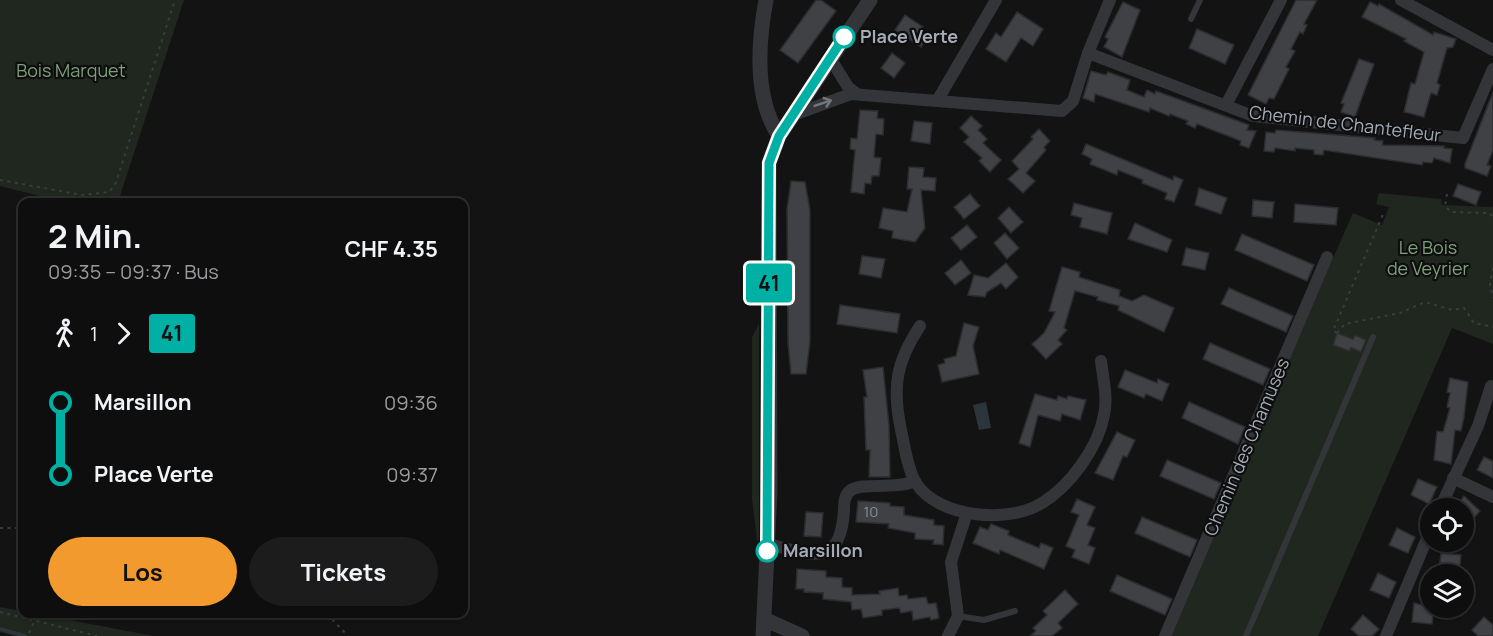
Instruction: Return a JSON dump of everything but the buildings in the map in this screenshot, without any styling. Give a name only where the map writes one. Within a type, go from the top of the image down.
[{"type":"street","points":[[766,0],[761,36],[763,92],[770,120],[779,136]]},
{"type":"street","points":[[763,636],[768,544],[769,172],[771,156],[791,116],[870,0]]},
{"type":"street","points":[[937,101],[996,0]]},
{"type":"street","points":[[791,116],[818,104],[856,93],[1062,111],[1072,101],[1088,52],[1110,0]]},
{"type":"street","name":"Chemin de Chantefleur","points":[[1226,105],[1281,0]]},
{"type":"street","points":[[1401,0],[1493,50]]},
{"type":"street","name":"Chemin de Chantefleur","points":[[1088,52],[1264,118],[1463,138],[1493,69]]},
{"type":"street","points":[[830,58],[848,87],[856,93]]},
{"type":"street","name":"Chemin des Chamuses","points":[[1165,636],[1327,257]]},
{"type":"street","points":[[920,326],[901,360],[897,385],[897,409],[915,481],[931,498],[967,513],[1003,514],[1034,507],[1052,496],[1071,476],[1088,453],[1103,420],[1105,403],[1101,361]]},
{"type":"street","points":[[1444,498],[1478,426],[1491,386]]},
{"type":"street","points":[[1453,478],[1493,497]]},
{"type":"street","points":[[768,544],[813,554],[827,552],[836,546],[841,538],[844,503],[846,496],[853,489],[863,486],[898,487],[915,481]]},
{"type":"street","points":[[948,636],[958,616],[950,570],[967,513]]},
{"type":"street","points":[[1386,636],[1421,552]]},
{"type":"street","points":[[764,619],[802,636]]},
{"type":"lane","points":[[1191,19],[1200,0]]},
{"type":"lane","points":[[1246,636],[1373,337]]},
{"type":"lane","points":[[958,616],[984,620],[1015,611]]},
{"type":"path","points":[[0,180],[82,195],[109,192],[115,185],[175,0]]},
{"type":"path","points":[[1447,194],[1445,206],[1451,212],[1489,213],[1493,217]]},
{"type":"path","points":[[1384,212],[1334,331],[1336,333],[1346,324],[1400,313],[1416,303],[1425,302],[1452,310],[1464,308],[1474,323],[1493,327]]},
{"type":"path","points":[[1493,268],[1490,284],[1493,298]]},
{"type":"path","points":[[0,528],[18,528]]},
{"type":"path","points":[[0,612],[18,617]]},
{"type":"path","points":[[20,618],[97,636]]},
{"type":"path","points":[[331,618],[348,636]]},
{"type":"path","points":[[29,633],[34,622]]},
{"type":"green space","name":"Bois Marquet","points":[[0,0],[184,0],[119,198],[47,198],[0,186]]},
{"type":"green space","name":"Le Bois de Veyrier","points":[[1379,193],[1441,199],[1442,205],[1493,207],[1493,344],[1452,328],[1318,636],[1165,636],[1353,213],[1382,225],[1389,207],[1376,204]]},
{"type":"green space","points":[[759,324],[759,540],[757,540],[752,499],[752,337]]},
{"type":"green space","points":[[0,607],[18,610],[18,618],[59,618],[154,636],[14,636],[0,632]]},
{"type":"shaded area","points":[[986,402],[991,428],[979,430],[973,405]]},
{"type":"waterway","points":[[0,629],[25,636]]},
{"type":"bus line","name":"41","points":[[767,551],[770,492],[769,163],[779,136],[844,37]]},
{"type":"place","name":"Place Verte","points":[[844,37]]},
{"type":"place","name":"Marsillon","points":[[767,551]]}]
